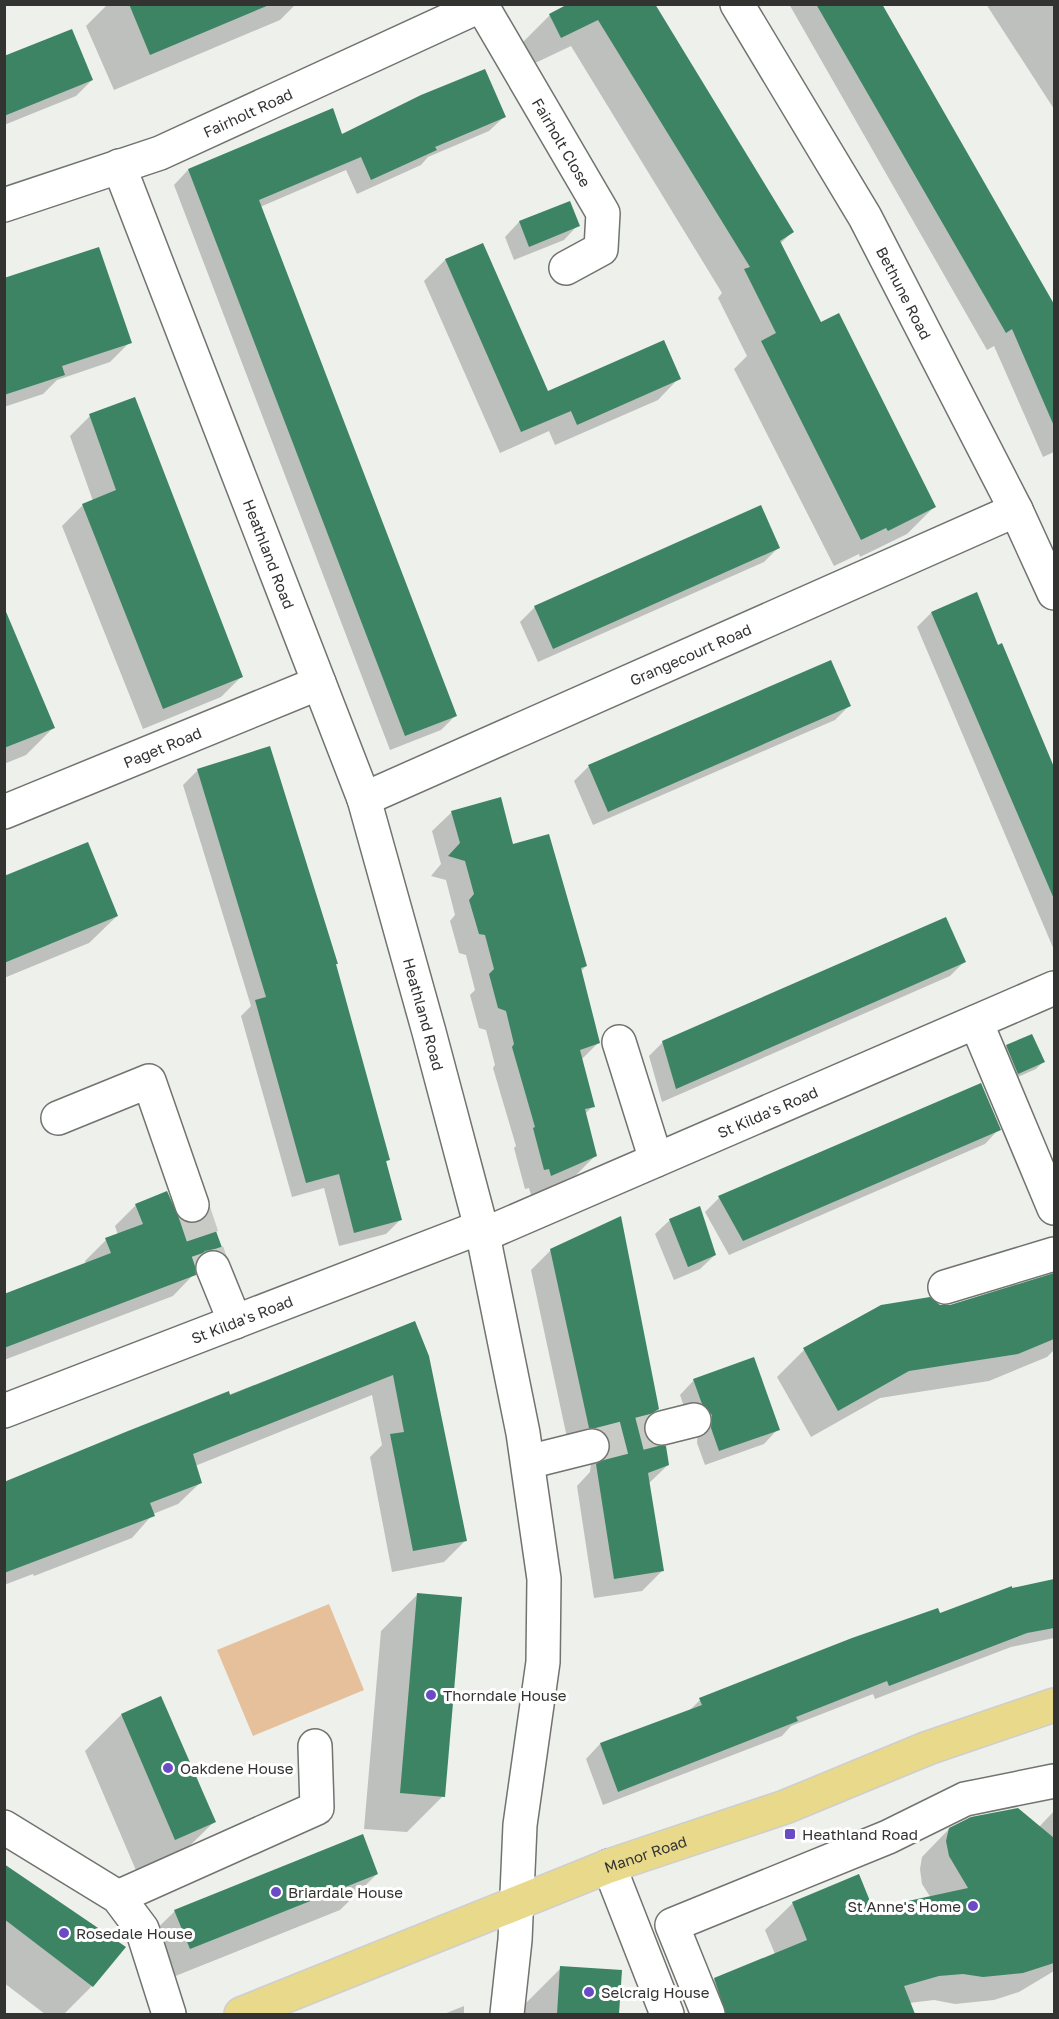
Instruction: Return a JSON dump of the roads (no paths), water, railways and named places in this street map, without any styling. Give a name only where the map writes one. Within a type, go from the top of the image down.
[{"type":"main road","name":"Manor Road","points":[[242,2014],[517,1901],[609,1866],[785,1807],[928,1748],[1054,1705]]},
{"type":"street","name":"Bethune Road","points":[[737,4],[865,217],[1016,510],[1044,543],[1054,593]]},
{"type":"street","name":"Fairholt Road","points":[[4,205],[160,153],[483,5]]},
{"type":"street","name":"Fairholt Close","points":[[483,5],[603,213],[601,249],[566,268]]},
{"type":"street","name":"Heathland Road","points":[[119,166],[364,799],[482,1231],[528,1462],[544,1579],[543,1662],[520,1826],[517,1901],[507,2014]]},
{"type":"street","name":"Grangecourt Road","points":[[364,799],[1016,510]]},
{"type":"street","name":"Paget Road","points":[[4,812],[319,683]]},
{"type":"street","name":"St Kilda's Road","points":[[4,1411],[482,1231],[656,1160],[1054,988]]},
{"type":"street","points":[[976,1022],[1054,1208]]},
{"type":"street","points":[[619,1042],[656,1160]]},
{"type":"street","points":[[58,1118],[149,1081],[192,1205]]},
{"type":"street","points":[[945,1287],[1054,1254]]},
{"type":"street","points":[[213,1268],[235,1323]]},
{"type":"street","points":[[662,1428],[694,1420]]},
{"type":"street","points":[[528,1462],[592,1446]]},
{"type":"street","points":[[118,1897],[317,1809],[315,1746]]},
{"type":"street","points":[[708,2014],[672,1925],[888,1837],[965,1799],[1054,1781]]},
{"type":"street","points":[[4,1827],[118,1897],[142,1929],[170,2014]]},
{"type":"street","points":[[609,1866],[667,2014]]},
{"type":"tunnel","points":[[192,1205],[213,1268]]},
{"type":"tunnel","points":[[592,1446],[662,1428]]},
{"type":"place","name":"Thorndale House","points":[[431,1695]]},
{"type":"place","name":"Oakdene House","points":[[168,1768]]},
{"type":"place","name":"Heathland Road","points":[[790,1834]]},
{"type":"place","name":"Briardale House","points":[[276,1892]]},
{"type":"place","name":"St Anne's Home","points":[[973,1906]]},
{"type":"place","name":"Rosedale House","points":[[64,1933]]},
{"type":"place","name":"Selcraig House","points":[[589,1992]]}]
